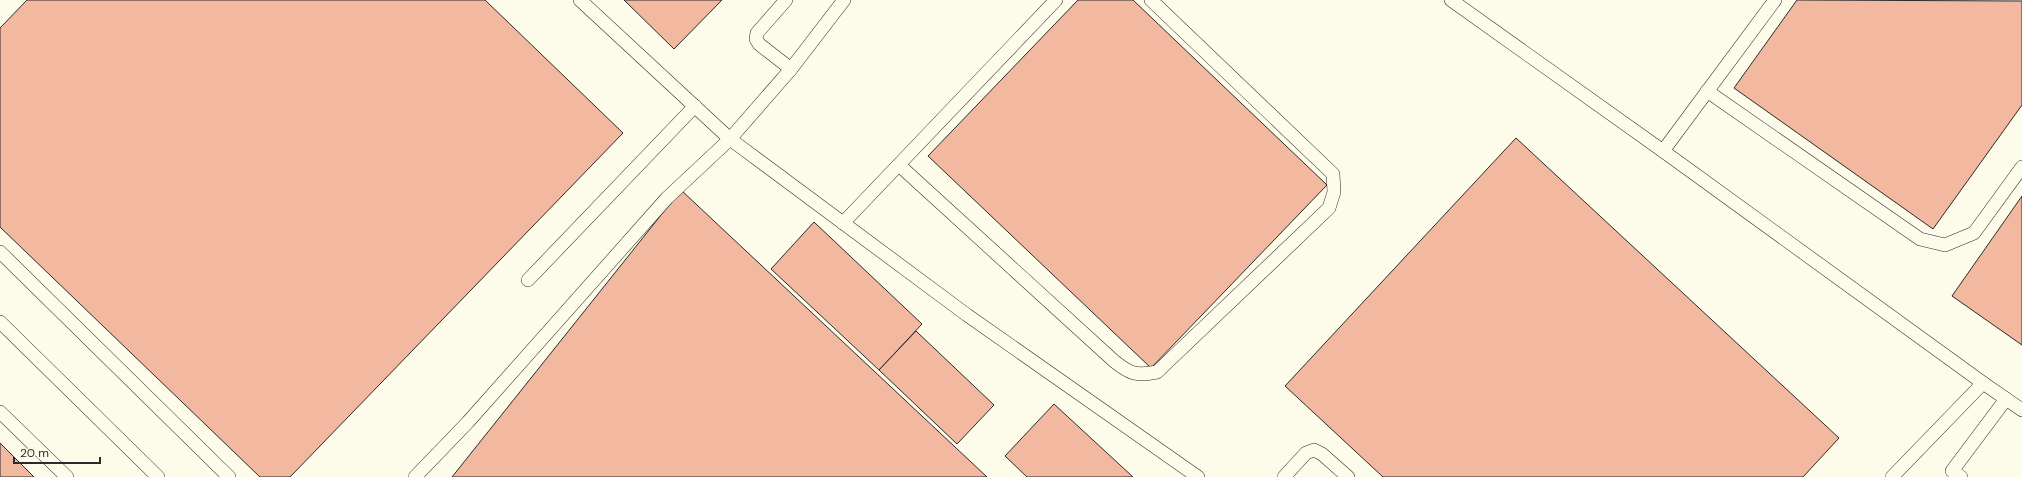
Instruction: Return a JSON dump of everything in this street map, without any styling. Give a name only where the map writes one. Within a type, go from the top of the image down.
[{"type":"lane","points":[[580,0],[730,139],[967,315],[1198,477]]},
{"type":"lane","points":[[786,0],[757,33],[756,39],[759,44],[790,69]]},
{"type":"lane","points":[[415,477],[468,422],[667,198],[730,139],[790,69],[844,0]]},
{"type":"lane","points":[[844,223],[1056,0]]},
{"type":"lane","points":[[899,165],[1114,361],[1128,372],[1143,375],[1157,372],[1329,208],[1334,192],[1333,174],[1151,0]]},
{"type":"lane","points":[[1451,0],[1663,150],[2022,410]]},
{"type":"lane","points":[[1663,150],[1775,0]]},
{"type":"lane","points":[[1707,91],[1920,239],[1945,246],[1974,234],[2022,167]]},
{"type":"lane","points":[[528,280],[695,106]]},
{"type":"lane","points":[[0,252],[228,477]]},
{"type":"lane","points":[[0,322],[158,477]]},
{"type":"lane","points":[[1892,477],[1983,383]]},
{"type":"lane","points":[[1954,475],[2006,399]]},
{"type":"lane","points":[[0,412],[67,477]]},
{"type":"lane","points":[[1284,477],[1306,453],[1314,450],[1322,454],[1348,477]]},
{"type":"building","points":[[27,0],[485,0],[623,133],[290,477],[260,477],[0,227],[0,28]]},
{"type":"building","points":[[624,0],[722,0],[674,49]]},
{"type":"building","points":[[1078,0],[1133,0],[1327,185],[1151,368],[928,156]]},
{"type":"building","points":[[1797,0],[2022,1],[2022,105],[1933,229],[1734,88]]},
{"type":"building","points":[[1516,138],[1839,438],[1803,477],[1383,477],[1285,386]]},
{"type":"building","points":[[681,190],[987,477],[452,477]]},
{"type":"building","points":[[2022,196],[2022,345],[1952,296]]},
{"type":"building","points":[[814,222],[922,324],[879,370],[771,269]]},
{"type":"building","points":[[916,331],[994,405],[957,444],[879,370]]},
{"type":"building","points":[[1054,404],[1133,477],[1027,477],[1005,456]]},
{"type":"building","points":[[0,443],[34,477],[0,477]]}]
